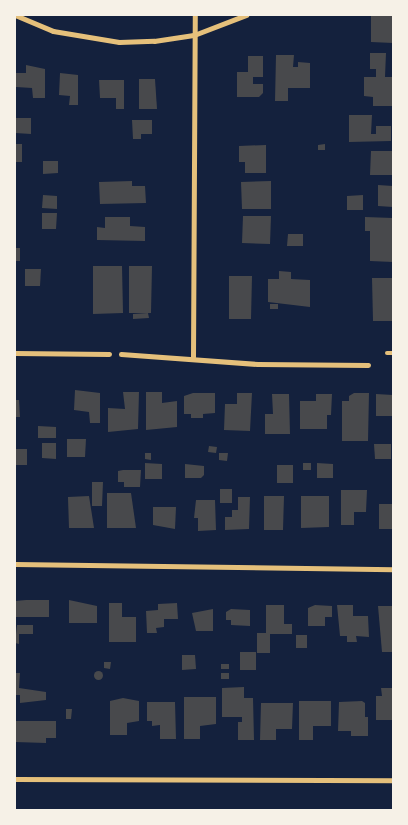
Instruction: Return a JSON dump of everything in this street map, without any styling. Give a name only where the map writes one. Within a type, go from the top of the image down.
[{"type":"street","points":[[15,15],[53,31],[98,40],[154,41],[194,34],[246,15]]},
{"type":"street","points":[[193,357],[194,15]]},
{"type":"street","points":[[15,353],[109,354]]},
{"type":"street","points":[[121,354],[193,357],[258,364],[368,365]]},
{"type":"street","points":[[15,564],[393,569]]},
{"type":"street","points":[[15,779],[393,780]]},
{"type":"lane","points":[[387,353],[393,353]]},
{"type":"building","points":[[371,15],[393,15],[393,43],[371,42]]},
{"type":"building","points":[[370,53],[386,53],[385,77],[393,77],[393,106],[373,106],[373,97],[364,96],[364,77],[376,77],[376,69],[370,69]]},
{"type":"building","points":[[276,55],[294,55],[293,67],[298,67],[298,62],[310,63],[310,88],[288,88],[288,101],[275,101]]},
{"type":"building","points":[[248,56],[263,56],[263,77],[253,77],[253,84],[263,84],[263,93],[259,97],[237,97],[237,72],[248,72]]},
{"type":"building","points":[[26,65],[45,69],[45,98],[33,98],[32,88],[16,87],[16,73],[26,73]]},
{"type":"building","points":[[60,73],[78,75],[78,105],[69,105],[70,96],[59,95]]},
{"type":"building","points":[[139,79],[155,79],[157,109],[139,109]]},
{"type":"building","points":[[99,80],[124,80],[124,109],[116,109],[116,98],[100,98]]},
{"type":"building","points":[[349,115],[372,115],[371,134],[376,134],[376,126],[391,126],[391,141],[349,142]]},
{"type":"building","points":[[15,118],[31,118],[31,134],[15,133]]},
{"type":"building","points":[[132,120],[152,120],[152,134],[141,134],[141,139],[133,139]]},
{"type":"building","points":[[15,144],[22,144],[22,162],[15,162]]},
{"type":"building","points":[[325,144],[325,150],[318,150],[318,145]]},
{"type":"building","points":[[266,145],[266,173],[245,173],[245,162],[239,162],[239,146]]},
{"type":"building","points":[[371,151],[393,151],[393,175],[370,175]]},
{"type":"building","points":[[43,161],[58,161],[58,173],[43,174]]},
{"type":"building","points":[[132,181],[132,186],[145,186],[146,203],[100,204],[99,182]]},
{"type":"building","points":[[271,181],[271,209],[242,209],[241,182]]},
{"type":"building","points":[[378,185],[393,186],[393,207],[378,206]]},
{"type":"building","points":[[43,195],[57,196],[57,209],[42,208]]},
{"type":"building","points":[[363,195],[363,210],[347,210],[347,196]]},
{"type":"building","points":[[42,213],[57,213],[56,229],[42,229]]},
{"type":"building","points":[[243,216],[271,216],[270,244],[242,243]]},
{"type":"building","points":[[105,217],[130,217],[130,226],[145,227],[145,241],[97,240],[97,227],[105,228]]},
{"type":"building","points":[[365,217],[393,218],[393,262],[370,261],[370,231],[365,231]]},
{"type":"building","points":[[288,234],[303,234],[303,246],[287,246]]},
{"type":"building","points":[[15,248],[20,248],[20,261],[15,261]]},
{"type":"building","points":[[93,266],[122,266],[123,313],[93,314]]},
{"type":"building","points":[[129,266],[152,266],[151,313],[129,313]]},
{"type":"building","points":[[25,269],[41,269],[40,286],[25,286]]},
{"type":"building","points":[[279,271],[291,272],[291,279],[310,280],[310,307],[268,302],[268,279],[279,279]]},
{"type":"building","points":[[229,276],[252,276],[251,319],[229,319]]},
{"type":"building","points":[[372,278],[393,278],[393,321],[373,321]]},
{"type":"building","points":[[270,304],[278,304],[278,309],[270,309]]},
{"type":"building","points":[[148,313],[149,318],[133,319],[133,314]]},
{"type":"building","points":[[75,390],[100,393],[100,423],[90,423],[89,412],[74,410]]},
{"type":"building","points":[[123,392],[139,392],[138,429],[108,432],[108,408],[125,409]]},
{"type":"building","points":[[146,392],[162,392],[162,403],[177,401],[177,427],[146,430]]},
{"type":"building","points":[[193,393],[215,393],[215,413],[203,414],[203,418],[191,418],[191,414],[184,414],[184,396]]},
{"type":"building","points":[[237,393],[252,393],[250,431],[224,430],[225,404],[237,404]]},
{"type":"building","points":[[354,393],[369,393],[368,441],[342,441],[342,401],[349,401],[349,396]]},
{"type":"building","points":[[272,394],[289,394],[290,434],[265,434],[265,414],[273,414]]},
{"type":"building","points":[[316,394],[332,394],[331,415],[327,415],[327,429],[300,429],[300,401],[316,401]]},
{"type":"building","points":[[376,394],[393,395],[393,416],[376,416]]},
{"type":"building","points":[[15,400],[19,400],[20,417],[15,417]]},
{"type":"building","points":[[38,426],[56,427],[56,438],[38,438]]},
{"type":"building","points":[[67,439],[86,439],[85,457],[67,457]]},
{"type":"building","points":[[42,443],[56,443],[56,459],[42,458]]},
{"type":"building","points":[[374,444],[391,444],[391,459],[375,459]]},
{"type":"building","points":[[209,446],[217,447],[216,453],[208,452]]},
{"type":"building","points":[[15,449],[27,449],[27,465],[15,465]]},
{"type":"building","points":[[145,453],[151,453],[151,460],[145,459]]},
{"type":"building","points":[[219,453],[228,453],[227,461],[219,460]]},
{"type":"building","points":[[145,463],[162,464],[162,479],[145,479]]},
{"type":"building","points":[[303,463],[311,463],[311,470],[303,470]]},
{"type":"building","points":[[317,463],[333,464],[333,478],[317,478]]},
{"type":"building","points":[[185,464],[204,466],[204,475],[201,478],[185,478]]},
{"type":"building","points":[[277,465],[293,465],[293,483],[277,483]]},
{"type":"building","points":[[141,470],[140,487],[124,487],[124,482],[118,482],[118,471]]},
{"type":"building","points":[[92,482],[103,482],[102,506],[92,506]]},
{"type":"building","points":[[220,489],[232,489],[232,503],[220,503]]},
{"type":"building","points":[[341,490],[367,490],[366,512],[354,512],[354,525],[341,525]]},
{"type":"building","points":[[107,493],[131,493],[136,528],[107,528]]},
{"type":"building","points":[[89,496],[94,528],[69,528],[68,497]]},
{"type":"building","points":[[264,496],[284,496],[283,530],[264,530]]},
{"type":"building","points":[[301,496],[329,496],[329,527],[301,528]]},
{"type":"building","points":[[238,497],[250,497],[249,529],[225,530],[225,517],[232,517],[232,510],[238,510]]},
{"type":"building","points":[[196,500],[215,500],[216,530],[198,531],[198,518],[194,518]]},
{"type":"building","points":[[379,504],[393,504],[393,529],[379,529]]},
{"type":"building","points":[[153,507],[176,507],[175,529],[153,525]]},
{"type":"building","points":[[49,600],[49,617],[15,617],[15,601]]},
{"type":"building","points":[[69,600],[97,606],[97,623],[69,623]]},
{"type":"building","points":[[109,603],[122,603],[122,617],[136,617],[136,642],[109,642]]},
{"type":"building","points":[[177,603],[178,619],[164,619],[164,627],[156,628],[157,633],[147,633],[146,611],[158,610],[158,604]]},
{"type":"building","points":[[266,605],[284,605],[284,624],[292,624],[292,634],[270,634],[270,653],[257,653],[257,633],[266,633]]},
{"type":"building","points":[[315,605],[332,606],[332,617],[325,617],[325,626],[308,626],[308,608]]},
{"type":"building","points":[[337,605],[353,605],[353,616],[368,616],[369,637],[356,636],[357,642],[347,642],[347,636],[340,636]]},
{"type":"building","points":[[378,606],[392,606],[393,652],[382,652]]},
{"type":"building","points":[[213,609],[213,631],[196,631],[192,613]]},
{"type":"building","points":[[231,609],[250,610],[250,626],[231,625],[231,620],[226,620],[226,612]]},
{"type":"building","points":[[17,625],[33,625],[33,634],[19,634],[19,644],[15,643]]},
{"type":"building","points":[[296,635],[307,635],[307,648],[296,648]]},
{"type":"building","points":[[240,652],[256,652],[256,670],[240,670]]},
{"type":"building","points":[[182,655],[195,655],[196,669],[182,670]]},
{"type":"building","points":[[104,662],[111,662],[110,669],[104,668]]},
{"type":"building","points":[[221,664],[229,664],[229,669],[221,669]]},
{"type":"building","points":[[98,670],[103,675],[98,680],[93,675]]},
{"type":"building","points":[[15,673],[20,673],[19,688],[46,692],[46,700],[20,703],[20,695],[15,695]]},
{"type":"building","points":[[221,673],[229,673],[229,679],[221,679]]},
{"type":"building","points":[[244,687],[244,698],[253,698],[254,740],[238,740],[238,722],[242,722],[242,717],[222,717],[222,688]]},
{"type":"building","points":[[381,688],[393,688],[393,720],[376,720],[376,696],[382,696]]},
{"type":"building","points":[[184,697],[216,697],[216,724],[200,726],[200,739],[184,739]]},
{"type":"building","points":[[123,698],[139,701],[139,721],[127,723],[127,735],[110,735],[110,701]]},
{"type":"building","points":[[299,701],[331,701],[331,726],[313,726],[313,740],[299,740]]},
{"type":"building","points":[[362,701],[365,703],[365,717],[368,717],[368,736],[351,736],[351,731],[338,731],[339,702]]},
{"type":"building","points":[[147,702],[175,702],[176,739],[160,739],[160,725],[152,726],[152,721],[147,721]]},
{"type":"building","points":[[261,703],[293,703],[292,729],[276,729],[276,740],[260,740]]},
{"type":"building","points":[[66,709],[72,709],[71,719],[66,719]]},
{"type":"building","points":[[15,721],[56,721],[56,738],[46,738],[46,743],[15,742]]}]
